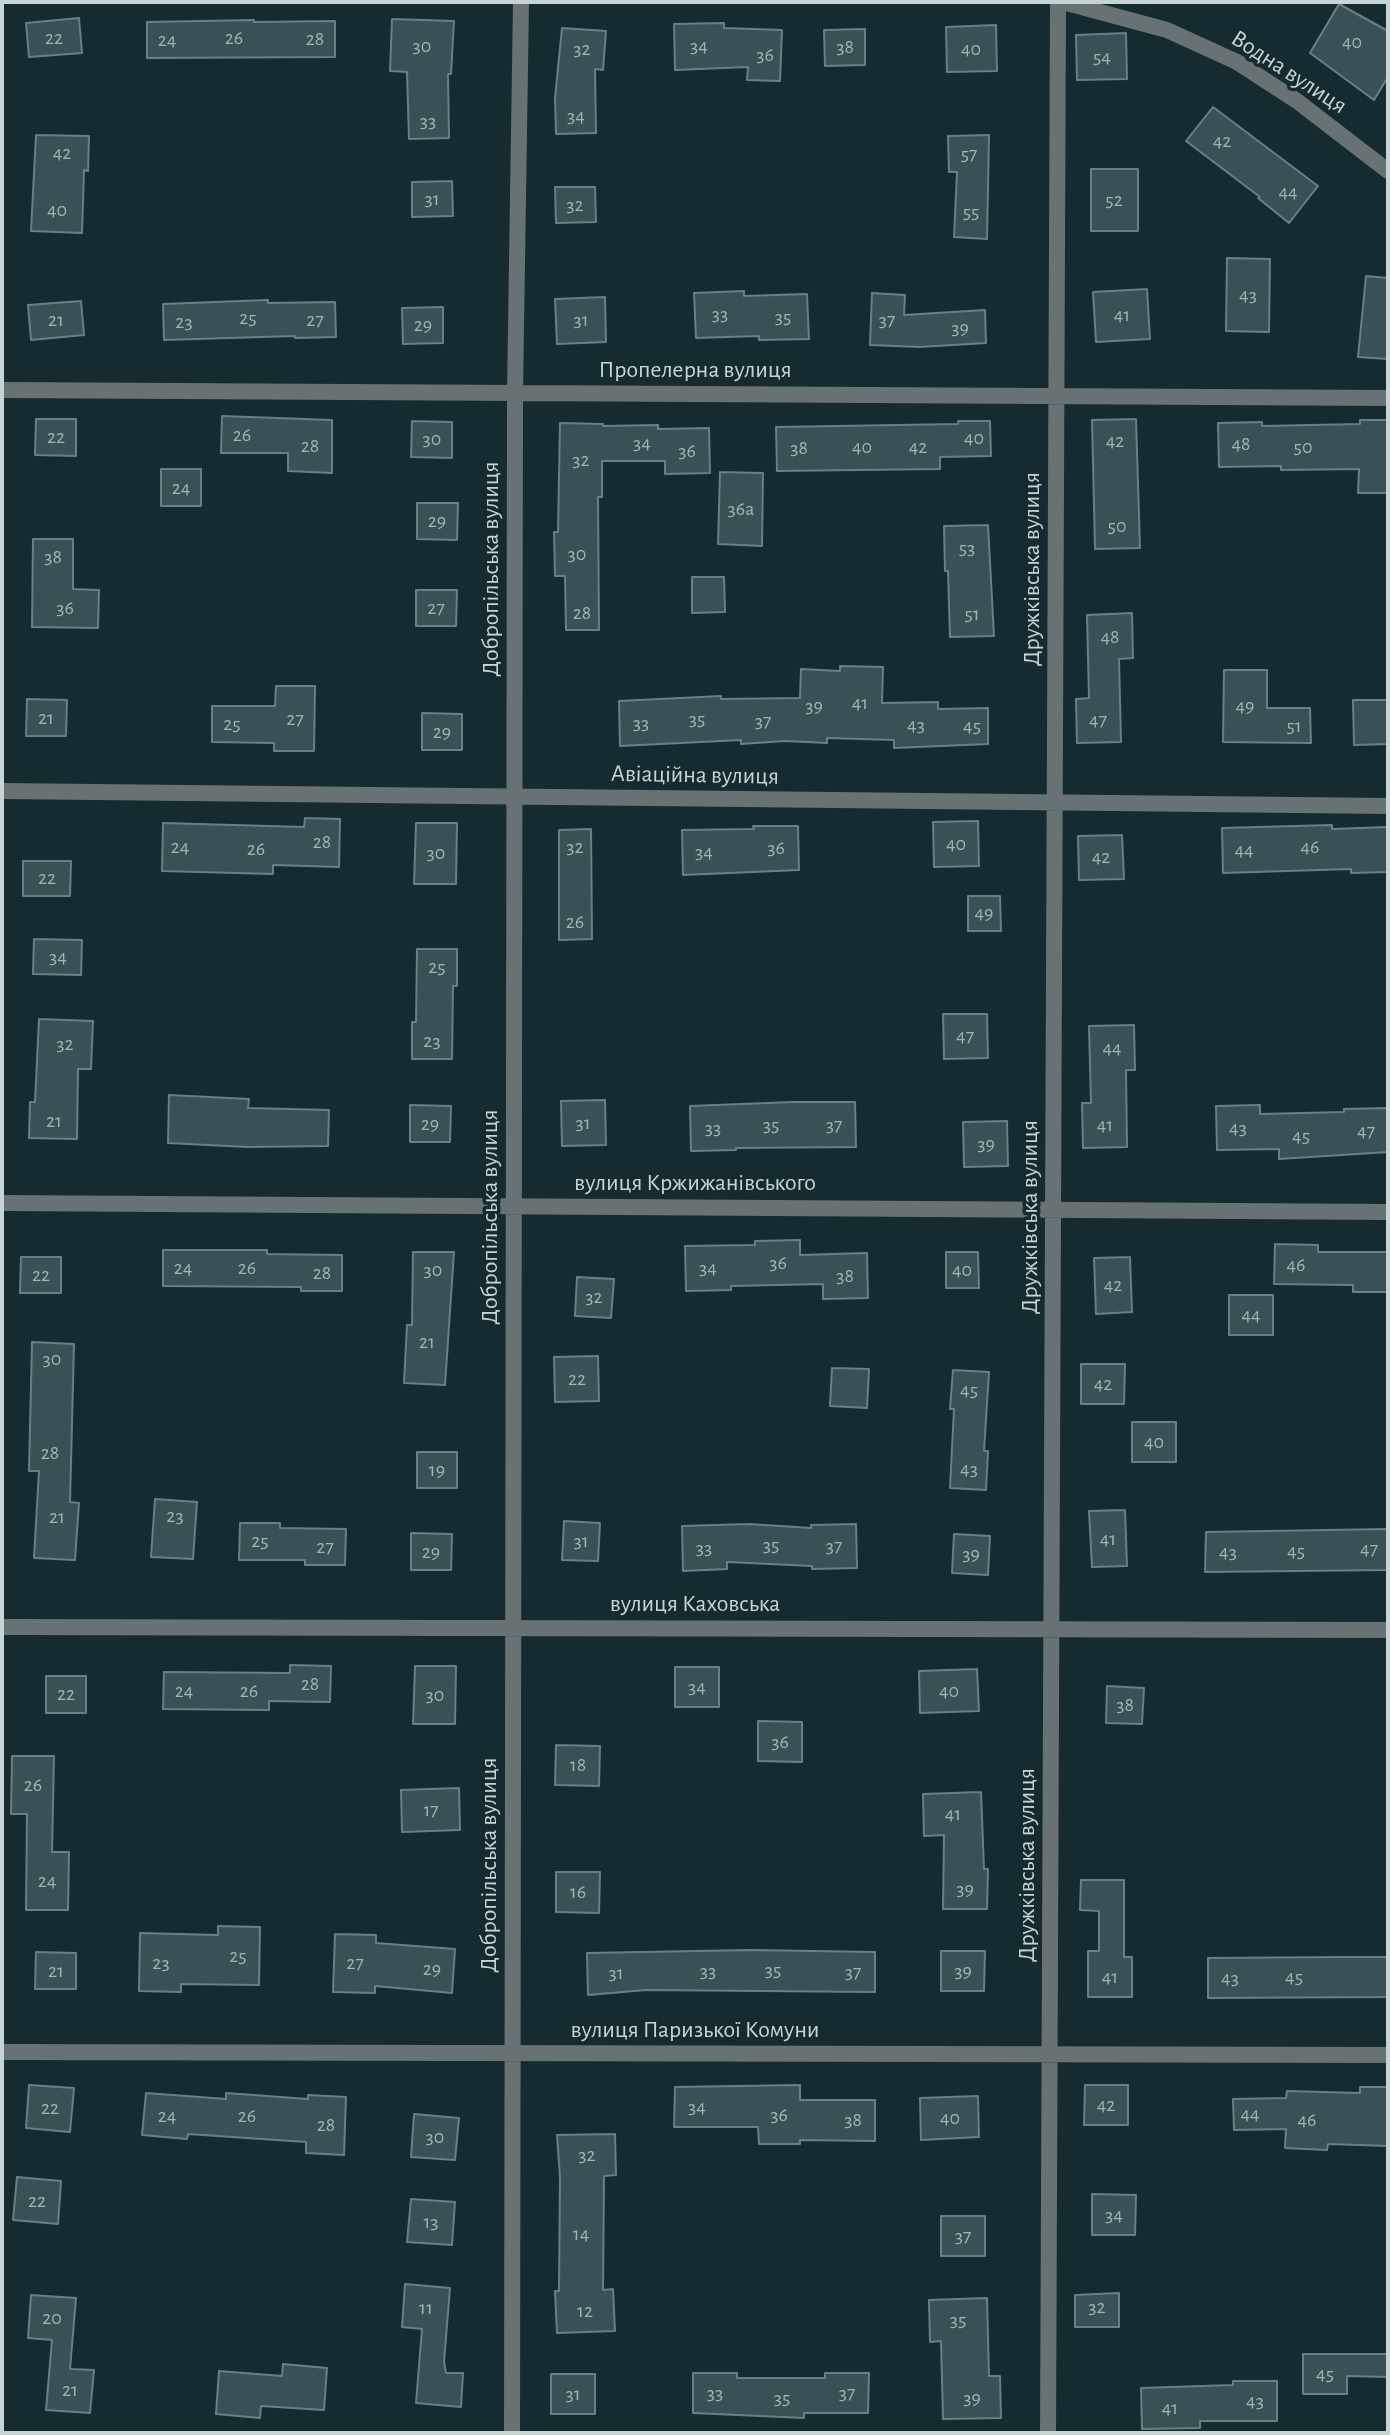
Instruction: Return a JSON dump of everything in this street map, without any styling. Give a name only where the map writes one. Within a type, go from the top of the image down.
[{"type":"street","name":"Добропільська вулиця","points":[[512,2433],[515,393],[521,2]]},
{"type":"street","name":"Водна вулиця","points":[[1061,2],[1167,30],[1237,62],[1309,110],[1388,171]]},
{"type":"street","name":"Дружківська вулиця","points":[[1048,2433],[1061,2]]},
{"type":"street","name":"Пропелерна вулиця","points":[[2,390],[1388,398]]},
{"type":"street","name":"Авіаційна вулиця","points":[[2,791],[1388,806]]},
{"type":"street","name":"вулиця Кржижанівського","points":[[2,1203],[1388,1212]]},
{"type":"street","name":"вулиця Каховська","points":[[2,1627],[1388,1630]]},
{"type":"street","name":"вулиця Паризької Комуни","points":[[2,2052],[1388,2055]]},
{"type":"building","points":[[1339,4],[1388,31],[1388,77],[1374,100],[1310,53]]},
{"type":"building","points":[[79,18],[82,53],[29,57],[26,23]]},
{"type":"building","points":[[392,19],[454,21],[451,74],[448,74],[449,138],[409,139],[407,72],[390,71]]},
{"type":"building","points":[[335,21],[335,57],[147,58],[147,22]]},
{"type":"building","points":[[724,23],[724,28],[782,30],[780,81],[747,80],[748,67],[675,70],[674,24]]},
{"type":"building","points":[[996,25],[997,71],[947,72],[946,27]]},
{"type":"building","points":[[562,28],[606,31],[603,70],[595,69],[596,133],[556,134],[555,98]]},
{"type":"building","points":[[865,29],[865,65],[825,66],[824,30]]},
{"type":"building","points":[[1126,33],[1127,79],[1077,80],[1076,35]]},
{"type":"building","points":[[1213,107],[1318,186],[1289,223],[1186,141]]},
{"type":"building","points":[[36,135],[89,136],[88,171],[84,170],[82,233],[31,231]]},
{"type":"building","points":[[989,135],[987,239],[954,237],[957,172],[949,172],[948,136]]},
{"type":"building","points":[[1091,169],[1138,169],[1138,231],[1091,231]]},
{"type":"building","points":[[452,181],[453,216],[412,217],[412,182]]},
{"type":"building","points":[[555,187],[595,187],[596,222],[556,223]]},
{"type":"building","points":[[1227,258],[1270,259],[1269,332],[1226,331]]},
{"type":"building","points":[[1366,276],[1388,278],[1388,359],[1358,357]]},
{"type":"building","points":[[1147,289],[1150,339],[1096,342],[1093,292]]},
{"type":"building","points":[[744,291],[744,296],[807,294],[809,339],[759,340],[759,336],[696,338],[694,293]]},
{"type":"building","points":[[872,293],[905,295],[904,315],[985,310],[986,343],[920,347],[870,345]]},
{"type":"building","points":[[605,297],[606,342],[557,344],[555,299]]},
{"type":"building","points":[[268,300],[268,303],[335,302],[336,337],[164,340],[163,304]]},
{"type":"building","points":[[81,301],[84,335],[31,340],[28,305]]},
{"type":"building","points":[[443,307],[443,343],[403,344],[402,308]]},
{"type":"building","points":[[222,416],[332,420],[332,473],[288,471],[288,453],[221,453]]},
{"type":"building","points":[[36,419],[76,419],[76,456],[35,455]]},
{"type":"building","points":[[1136,419],[1140,548],[1095,549],[1092,420]]},
{"type":"building","points":[[1360,420],[1388,420],[1388,493],[1358,493],[1359,469],[1219,467],[1218,423],[1262,422],[1262,426],[1360,424]]},
{"type":"building","points":[[412,421],[452,422],[452,458],[411,457]]},
{"type":"building","points":[[958,421],[990,421],[991,456],[940,457],[940,469],[777,471],[776,427],[958,424]]},
{"type":"building","points":[[560,423],[658,425],[658,429],[709,428],[710,473],[665,474],[665,461],[602,461],[602,497],[598,497],[599,630],[566,630],[565,576],[555,576],[554,532],[558,532]]},
{"type":"building","points":[[161,469],[201,469],[201,506],[161,506]]},
{"type":"building","points":[[720,472],[763,473],[762,546],[718,544]]},
{"type":"building","points":[[417,503],[458,503],[457,540],[417,539]]},
{"type":"building","points":[[988,525],[994,636],[950,637],[944,526]]},
{"type":"building","points":[[33,539],[73,539],[73,589],[99,590],[98,628],[32,627]]},
{"type":"building","points":[[692,577],[724,577],[725,612],[692,613]]},
{"type":"building","points":[[416,590],[457,590],[456,626],[416,626]]},
{"type":"building","points":[[1132,613],[1133,658],[1119,659],[1121,742],[1077,743],[1076,699],[1089,698],[1087,615]]},
{"type":"building","points":[[840,666],[883,667],[882,703],[938,702],[938,709],[988,708],[988,744],[894,748],[894,740],[827,738],[827,743],[785,741],[741,744],[741,740],[620,746],[619,701],[721,696],[721,699],[800,698],[801,669],[840,671]]},
{"type":"building","points":[[1224,670],[1267,670],[1267,708],[1310,708],[1311,743],[1223,742]]},
{"type":"building","points":[[276,686],[315,686],[314,751],[274,751],[274,743],[212,742],[212,706],[275,706]]},
{"type":"building","points":[[27,699],[67,700],[66,736],[26,736]]},
{"type":"building","points":[[1353,700],[1388,700],[1388,744],[1354,745]]},
{"type":"building","points":[[422,713],[462,714],[462,750],[422,750]]},
{"type":"building","points":[[305,818],[340,819],[339,867],[273,865],[273,874],[162,871],[163,823],[304,827]]},
{"type":"building","points":[[978,821],[979,866],[934,867],[933,822]]},
{"type":"building","points":[[416,823],[457,823],[456,884],[414,884]]},
{"type":"building","points":[[1332,825],[1332,829],[1388,827],[1388,872],[1351,873],[1351,869],[1223,873],[1222,828]]},
{"type":"building","points":[[753,826],[798,826],[799,870],[683,875],[682,830],[754,829]]},
{"type":"building","points":[[591,829],[592,939],[559,940],[559,830]]},
{"type":"building","points":[[1122,835],[1124,879],[1079,880],[1078,836]]},
{"type":"building","points":[[23,861],[71,861],[70,896],[23,896]]},
{"type":"building","points":[[968,896],[1000,896],[1001,931],[968,931]]},
{"type":"building","points":[[34,939],[82,940],[81,975],[33,974]]},
{"type":"building","points":[[417,949],[457,949],[452,1059],[412,1059]]},
{"type":"building","points":[[943,1014],[987,1014],[988,1058],[944,1059]]},
{"type":"building","points":[[39,1019],[93,1021],[91,1069],[78,1069],[77,1139],[29,1138],[30,1102],[35,1102]]},
{"type":"building","points":[[1134,1025],[1135,1070],[1126,1070],[1127,1147],[1083,1148],[1082,1103],[1091,1103],[1089,1026]]},
{"type":"building","points":[[169,1095],[249,1099],[248,1108],[329,1110],[328,1146],[247,1147],[168,1143]]},
{"type":"building","points":[[605,1100],[606,1145],[562,1146],[561,1101]]},
{"type":"building","points":[[855,1102],[856,1147],[691,1151],[690,1106]]},
{"type":"building","points":[[410,1105],[451,1106],[450,1142],[410,1142]]},
{"type":"building","points":[[1260,1105],[1260,1114],[1388,1108],[1388,1152],[1279,1159],[1279,1149],[1217,1150],[1216,1106]]},
{"type":"building","points":[[1007,1121],[1008,1166],[964,1167],[963,1122]]},
{"type":"building","points":[[800,1240],[800,1255],[867,1253],[868,1298],[823,1299],[823,1284],[731,1286],[731,1290],[686,1291],[685,1246],[755,1245],[755,1241]]},
{"type":"building","points":[[1275,1244],[1318,1245],[1318,1252],[1388,1252],[1388,1292],[1353,1292],[1353,1285],[1274,1284]]},
{"type":"building","points":[[163,1250],[267,1250],[267,1254],[342,1255],[342,1291],[301,1291],[301,1287],[163,1286]]},
{"type":"building","points":[[413,1252],[454,1252],[445,1385],[404,1383],[407,1325],[412,1325]]},
{"type":"building","points":[[946,1252],[978,1252],[979,1288],[946,1288]]},
{"type":"building","points":[[21,1257],[61,1257],[61,1293],[20,1293]]},
{"type":"building","points":[[1130,1257],[1132,1312],[1096,1314],[1094,1258]]},
{"type":"building","points":[[577,1277],[614,1279],[611,1318],[575,1316]]},
{"type":"building","points":[[1229,1295],[1273,1295],[1273,1335],[1229,1335]]},
{"type":"building","points":[[32,1342],[74,1344],[70,1502],[79,1503],[75,1560],[34,1558],[39,1471],[29,1471]]},
{"type":"building","points":[[598,1356],[599,1401],[555,1402],[554,1357]]},
{"type":"building","points":[[1081,1364],[1125,1364],[1124,1404],[1081,1404]]},
{"type":"building","points":[[832,1368],[869,1369],[867,1408],[830,1406]]},
{"type":"building","points":[[953,1370],[989,1372],[984,1451],[988,1451],[986,1490],[950,1488]]},
{"type":"building","points":[[1132,1422],[1176,1422],[1176,1462],[1132,1462]]},
{"type":"building","points":[[417,1452],[457,1452],[457,1488],[417,1488]]},
{"type":"building","points":[[155,1499],[197,1502],[193,1559],[151,1557]]},
{"type":"building","points":[[1125,1510],[1127,1566],[1092,1567],[1089,1511]]},
{"type":"building","points":[[564,1521],[600,1523],[598,1561],[562,1560]]},
{"type":"building","points":[[240,1523],[280,1523],[280,1528],[346,1529],[345,1565],[305,1565],[305,1560],[239,1560]]},
{"type":"building","points":[[749,1524],[811,1528],[811,1525],[856,1524],[857,1568],[812,1569],[812,1566],[727,1562],[727,1569],[683,1571],[682,1526]]},
{"type":"building","points":[[1388,1529],[1388,1570],[1205,1572],[1206,1532]]},
{"type":"building","points":[[411,1533],[452,1534],[451,1570],[411,1570]]},
{"type":"building","points":[[954,1534],[990,1536],[988,1575],[952,1573]]},
{"type":"building","points":[[290,1665],[331,1666],[330,1702],[269,1701],[269,1710],[163,1709],[164,1672],[290,1673]]},
{"type":"building","points":[[415,1666],[456,1666],[455,1724],[413,1724]]},
{"type":"building","points":[[675,1667],[719,1667],[719,1707],[675,1707]]},
{"type":"building","points":[[977,1669],[979,1711],[920,1713],[919,1671]]},
{"type":"building","points":[[46,1676],[86,1676],[86,1713],[46,1713]]},
{"type":"building","points":[[1107,1686],[1144,1688],[1142,1724],[1106,1723]]},
{"type":"building","points":[[758,1721],[802,1722],[802,1762],[758,1761]]},
{"type":"building","points":[[556,1745],[600,1746],[599,1786],[555,1785]]},
{"type":"building","points":[[12,1756],[54,1756],[52,1852],[69,1852],[68,1910],[26,1910],[27,1814],[11,1814]]},
{"type":"building","points":[[459,1788],[460,1830],[402,1832],[401,1790]]},
{"type":"building","points":[[981,1792],[984,1869],[988,1869],[987,1909],[943,1909],[944,1835],[924,1836],[923,1794]]},
{"type":"building","points":[[556,1872],[600,1872],[599,1913],[556,1912]]},
{"type":"building","points":[[1081,1880],[1124,1880],[1124,1957],[1132,1957],[1132,1997],[1088,1997],[1088,1951],[1099,1951],[1099,1911],[1080,1910]]},
{"type":"building","points":[[218,1926],[260,1927],[259,1985],[181,1984],[181,1992],[139,1991],[140,1933],[218,1935]]},
{"type":"building","points":[[335,1934],[376,1935],[376,1943],[455,1949],[452,1993],[375,1986],[375,1993],[333,1992]]},
{"type":"building","points":[[751,1950],[875,1952],[875,1992],[646,1990],[588,1995],[587,1953]]},
{"type":"building","points":[[941,1951],[985,1951],[984,1991],[941,1991]]},
{"type":"building","points":[[36,1952],[76,1953],[76,1989],[35,1989]]},
{"type":"building","points":[[1388,1957],[1388,1997],[1208,1998],[1208,1958]]},
{"type":"building","points":[[29,2085],[74,2088],[70,2132],[26,2128]]},
{"type":"building","points":[[800,2085],[800,2100],[875,2100],[875,2141],[800,2140],[800,2144],[759,2144],[758,2127],[674,2127],[675,2087]]},
{"type":"building","points":[[1085,2085],[1128,2085],[1128,2125],[1084,2125]]},
{"type":"building","points":[[1360,2087],[1388,2087],[1388,2146],[1328,2144],[1327,2150],[1285,2148],[1286,2129],[1234,2130],[1233,2099],[1286,2098],[1287,2091],[1360,2093]]},
{"type":"building","points":[[146,2093],[226,2099],[226,2093],[308,2099],[308,2095],[346,2097],[344,2155],[306,2153],[306,2142],[188,2134],[187,2139],[142,2135]]},
{"type":"building","points":[[978,2096],[979,2137],[921,2140],[920,2098]]},
{"type":"building","points":[[414,2114],[459,2118],[455,2160],[411,2157]]},
{"type":"building","points":[[615,2134],[616,2175],[604,2176],[603,2290],[613,2289],[615,2331],[557,2333],[555,2291],[559,2291],[560,2177],[557,2135]]},
{"type":"building","points":[[17,2177],[61,2181],[58,2224],[13,2220]]},
{"type":"building","points":[[1092,2194],[1136,2195],[1135,2235],[1092,2235]]},
{"type":"building","points":[[411,2199],[455,2202],[452,2245],[407,2242]]},
{"type":"building","points":[[941,2216],[985,2216],[985,2256],[941,2256]]},
{"type":"building","points":[[405,2284],[450,2288],[444,2362],[446,2373],[463,2373],[461,2407],[416,2403],[422,2329],[402,2327]]},
{"type":"building","points":[[1119,2293],[1119,2327],[1075,2327],[1075,2295]]},
{"type":"building","points":[[31,2295],[76,2298],[70,2369],[94,2370],[90,2413],[46,2410],[52,2340],[28,2338]]},
{"type":"building","points":[[987,2298],[989,2376],[1000,2376],[1001,2418],[943,2419],[941,2341],[930,2342],[929,2300]]},
{"type":"building","points":[[1303,2354],[1388,2354],[1388,2377],[1347,2376],[1347,2394],[1303,2394]]},
{"type":"building","points":[[283,2364],[327,2368],[324,2410],[261,2406],[260,2418],[216,2414],[219,2371],[282,2376]]},
{"type":"building","points":[[693,2373],[737,2373],[737,2378],[825,2378],[825,2373],[869,2373],[868,2413],[804,2413],[804,2418],[693,2413]]},
{"type":"building","points":[[551,2374],[595,2374],[595,2414],[551,2414]]},
{"type":"building","points":[[1233,2381],[1277,2381],[1277,2421],[1200,2421],[1200,2428],[1142,2429],[1141,2388],[1233,2385]]}]
